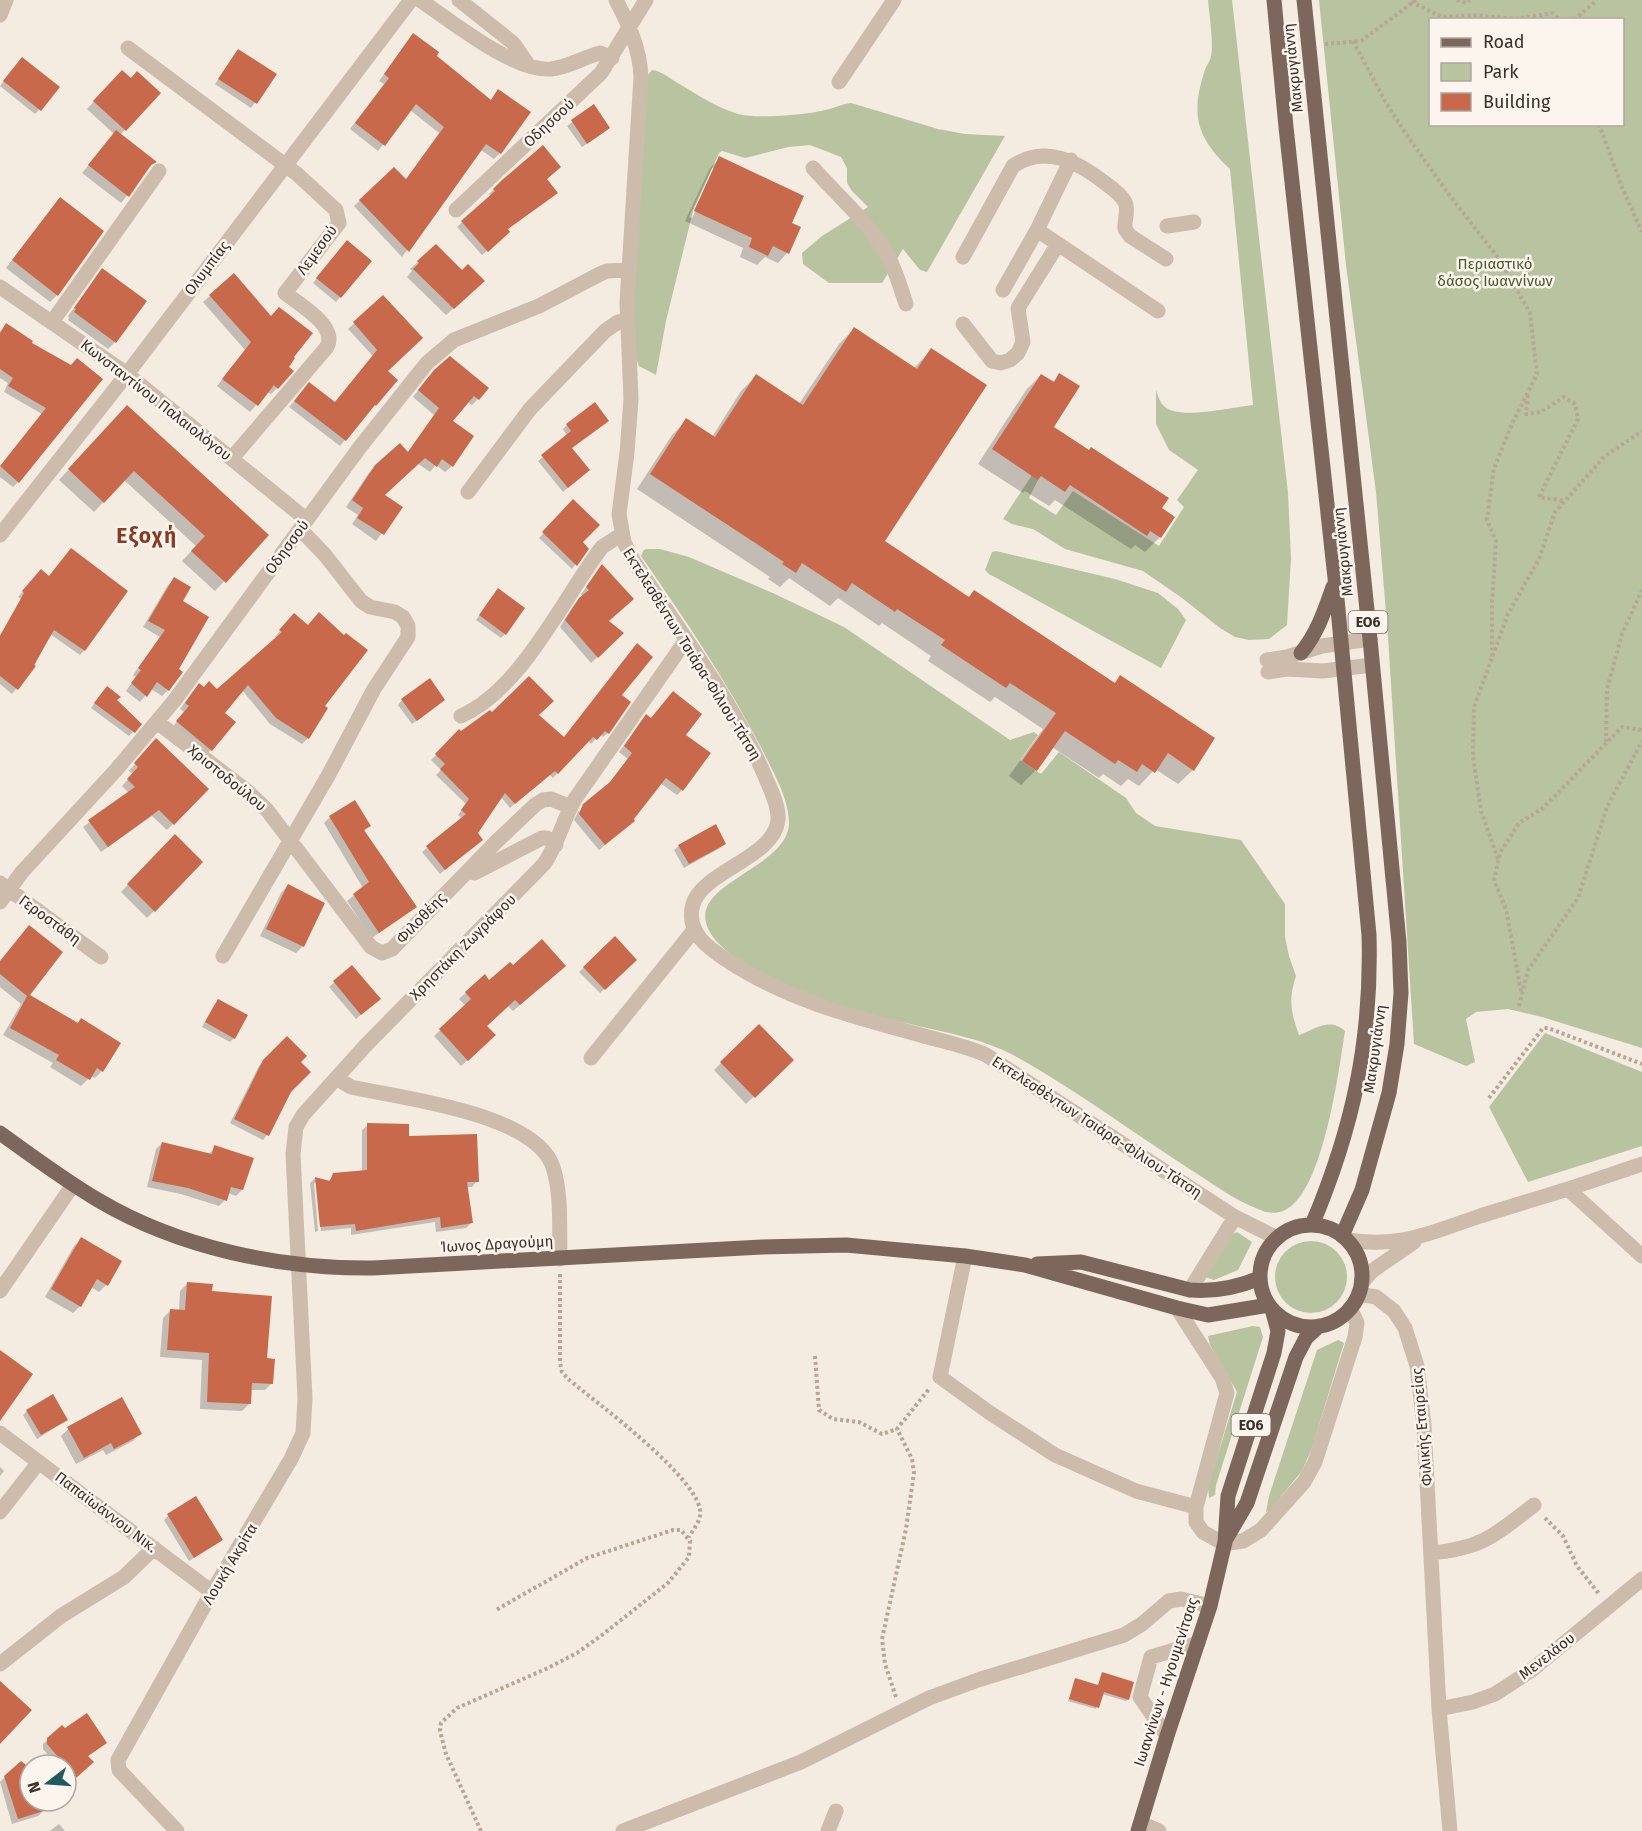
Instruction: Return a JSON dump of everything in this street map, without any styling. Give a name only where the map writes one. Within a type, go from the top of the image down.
[{"type":"main road","name":"Μακρυγιάννη","points":[[1274,0],[1335,578],[1369,935],[1366,1040],[1357,1086],[1332,1178],[1312,1225]]},
{"type":"main road","name":"Μακρυγιάννη","points":[[1304,0],[1370,639],[1399,942],[1401,993],[1397,1044],[1389,1093],[1362,1190],[1344,1238]]},
{"type":"main road","points":[[1301,653],[1310,643],[1315,632],[1335,578]]},
{"type":"main road","name":"Ίωνος Δραγούμη","points":[[0,1134],[73,1185],[118,1212],[160,1231],[241,1254],[297,1263],[373,1268],[836,1245],[894,1248],[1025,1265]]},
{"type":"main road","points":[[1025,1265],[1081,1262],[1190,1290],[1216,1292],[1244,1285],[1260,1278],[1264,1256],[1277,1238],[1287,1231],[1312,1225],[1328,1228],[1344,1238],[1359,1261],[1356,1296]]},
{"type":"main road","points":[[1025,1265],[1177,1308],[1213,1315],[1271,1307],[1281,1318],[1292,1323],[1304,1327],[1319,1326]]},
{"type":"main road","name":"ΕΟ6","points":[[1260,1278],[1264,1297],[1271,1307]]},
{"type":"main road","name":"ΕΟ6","points":[[1319,1326],[1336,1320],[1356,1296]]},
{"type":"main road","name":"Ιωαννίνων - Ηγουμενίτσας","points":[[1140,1827],[1210,1606],[1225,1542],[1228,1496],[1274,1353],[1278,1331],[1271,1307]]},
{"type":"main road","name":"Ιωαννίνων - Ηγουμενίτσας","points":[[1225,1542],[1247,1503],[1296,1357],[1306,1338],[1319,1326]]},
{"type":"street","points":[[0,15],[6,0]]},
{"type":"street","name":"Ολυμπίας","points":[[0,535],[127,374],[411,0]]},
{"type":"street","points":[[420,0],[484,44],[529,66],[552,69],[600,53],[612,58]]},
{"type":"street","points":[[459,0],[513,43],[529,66]]},
{"type":"street","name":"Εκτελεσθέντων Τσιάρα-Φίλιου-Τάτση","points":[[616,0],[629,25],[637,48],[641,77],[628,270],[627,320],[631,399],[627,453],[620,494],[619,514],[622,534],[633,560],[686,640],[752,748],[773,796],[778,820],[775,829],[764,844],[700,893],[693,906],[694,930],[706,945],[721,956],[753,977],[797,999],[826,1009],[959,1044],[986,1055],[1235,1216],[1277,1238]]},
{"type":"street","name":"Οδησσού","points":[[456,210],[590,85],[612,58],[645,0]]},
{"type":"street","points":[[839,82],[894,0]]},
{"type":"street","name":"Λεμεσού","points":[[128,48],[285,164],[327,201],[336,210],[338,217],[339,223],[285,292],[324,324],[330,336],[330,342],[232,458]]},
{"type":"street","points":[[963,257],[1013,166],[1023,159],[1034,157],[1071,160],[1085,167],[1115,190],[1125,201],[1127,209],[1124,220],[1125,229],[1130,236],[1166,259]]},
{"type":"street","points":[[1003,290],[1037,230],[1071,160]]},
{"type":"street","points":[[813,168],[863,222],[884,250],[895,271],[906,304]]},
{"type":"street","points":[[52,322],[159,171]]},
{"type":"street","points":[[1167,226],[1194,222]]},
{"type":"street","points":[[1037,230],[1158,311]]},
{"type":"street","points":[[963,324],[992,361],[1001,363],[1010,360],[1018,353],[1023,342],[1018,308],[1058,244]]},
{"type":"street","name":"Οδησσού","points":[[3,892],[116,770],[190,681],[303,525],[427,363],[445,346],[465,335],[539,306],[607,271],[628,270]]},
{"type":"street","name":"Κωνσταντίνου Παλαιολόγου","points":[[0,287],[127,374],[232,458],[303,525],[361,601],[370,607],[400,614],[406,621],[409,632],[405,644],[374,688],[328,776],[291,840]]},
{"type":"street","points":[[468,492],[530,409],[605,331],[618,322],[627,320]]},
{"type":"street","points":[[461,716],[486,702],[513,675],[602,547],[622,534]]},
{"type":"street","points":[[1370,639],[1316,648],[1267,666],[1318,671],[1372,665]]},
{"type":"street","name":"Χρηστάκη Ζωγράφου","points":[[297,1263],[293,1154],[294,1134],[299,1121],[366,1045],[544,864],[556,844],[570,807],[686,640]]},
{"type":"street","name":"Χριστοδούλου","points":[[157,722],[247,791],[275,818],[291,840]]},
{"type":"street","name":"Φιλοθέης","points":[[291,840],[371,947],[381,953],[392,949],[540,802],[547,798],[554,799],[570,807]]},
{"type":"street","points":[[468,871],[474,873],[542,838],[547,838],[556,844]]},
{"type":"street","points":[[223,956],[291,840]]},
{"type":"street","name":"Γεροστάθη","points":[[3,892],[101,957]]},
{"type":"street","points":[[591,1058],[694,930]]},
{"type":"street","points":[[336,1078],[351,1087],[478,1114],[506,1126],[535,1144],[548,1158],[558,1192],[560,1258]]},
{"type":"street","points":[[1344,1238],[1366,1243],[1419,1238],[1642,1164]]},
{"type":"street","points":[[0,1292],[73,1185]]},
{"type":"street","points":[[1568,1189],[1642,1256]]},
{"type":"street","points":[[1190,1290],[1235,1216]]},
{"type":"street","points":[[1177,1308],[1222,1378],[1227,1393],[1196,1507],[1196,1518],[1199,1527],[1208,1536],[1225,1542],[1243,1541],[1256,1535],[1310,1473],[1355,1337],[1356,1296],[1372,1271],[1419,1238]]},
{"type":"street","points":[[965,1256],[940,1377],[1055,1455],[1136,1491],[1196,1507]]},
{"type":"street","name":"Λουκή Ακρίτα","points":[[177,1831],[119,1770],[118,1760],[212,1592],[280,1478],[303,1433],[305,1398],[297,1263]]},
{"type":"street","name":"Φιλικής Εταιρείας","points":[[1356,1296],[1376,1298],[1399,1317],[1411,1342],[1418,1366],[1430,1514],[1439,1710],[1450,1831]]},
{"type":"street","name":"Παπαϊωάννου Νικ.","points":[[0,1433],[212,1592]]},
{"type":"street","points":[[0,1512],[39,1462]]},
{"type":"street","points":[[1431,1553],[1481,1543],[1534,1505]]},
{"type":"street","points":[[0,1664],[61,1616],[124,1576],[154,1548]]},
{"type":"street","name":"Μενελάου","points":[[1439,1710],[1495,1694],[1533,1669],[1642,1579]]},
{"type":"street","points":[[624,1831],[801,1762],[929,1698],[978,1680],[1124,1635],[1142,1624],[1169,1601],[1181,1599],[1210,1606]]},
{"type":"street","points":[[1167,1736],[1140,1697],[1151,1657],[1198,1643]]},
{"type":"street","points":[[828,1831],[836,1811]]},
{"type":"street","points":[[1140,1827],[1159,1831]]},
{"type":"path","points":[[1457,0],[1466,3],[1470,0]]},
{"type":"path","points":[[1576,18],[1597,0]]},
{"type":"path","points":[[1308,45],[1361,40],[1413,1],[1442,17],[1474,15],[1506,18]]},
{"type":"path","points":[[1523,18],[1553,13],[1558,18]]},
{"type":"path","points":[[1353,41],[1404,131],[1450,196],[1500,260],[1530,313],[1537,374],[1512,424],[1494,468],[1487,520],[1497,542],[1492,602],[1492,658]]},
{"type":"path","points":[[1600,126],[1623,190],[1642,231]]},
{"type":"path","points":[[1528,391],[1527,414],[1541,412],[1564,397],[1575,404],[1578,419],[1539,497],[1565,501]]},
{"type":"path","points":[[1498,859],[1481,811],[1473,757],[1474,707],[1508,614],[1539,559],[1555,512],[1604,457],[1642,431]]},
{"type":"path","points":[[1606,743],[1607,689],[1622,634],[1642,590]]},
{"type":"path","points":[[1521,991],[1506,909],[1494,880],[1500,853],[1519,822],[1543,808],[1622,727],[1642,730]]},
{"type":"path","points":[[1519,1006],[1528,970],[1578,898],[1607,807],[1642,741]]},
{"type":"path","points":[[1489,1098],[1543,1028],[1582,1040],[1642,1064]]},
{"type":"path","points":[[560,1258],[559,1353],[562,1372],[678,1473],[695,1496],[699,1508],[700,1516],[688,1537]]},
{"type":"path","points":[[815,1356],[819,1410],[833,1419],[859,1422],[882,1434],[897,1429],[940,1377]]},
{"type":"path","points":[[897,1429],[912,1459],[914,1485],[898,1572],[885,1621],[882,1650],[901,1712]]},
{"type":"path","points":[[1534,1505],[1563,1536],[1576,1566],[1608,1607]]},
{"type":"path","points":[[481,1831],[446,1754],[440,1731],[441,1723],[457,1708],[548,1668],[577,1653],[602,1635],[668,1583],[688,1557],[690,1547],[688,1537],[681,1530],[673,1530],[587,1558],[496,1610]]},
{"type":"green space","points":[[1208,0],[1232,0],[1288,493],[1291,558],[1287,625],[1269,639],[1249,640],[1235,637],[1143,571],[1065,549],[1033,529],[1012,524],[1003,519],[1032,475],[1038,480],[1029,498],[1056,515],[1073,491],[1159,546],[1184,507],[1177,500],[1198,470],[1169,450],[1156,424],[1156,390],[1160,401],[1173,411],[1195,413],[1253,405],[1230,169],[1204,137],[1198,114],[1200,88],[1212,51]]},
{"type":"green space","name":"Περιαστικό δάσος Ιωαννίνων","points":[[1319,0],[1642,0],[1642,1048],[1542,1017],[1508,1009],[1476,1012],[1466,1019],[1475,1062],[1466,1066],[1414,1044],[1388,637],[1376,492],[1346,265]]},
{"type":"green space","points":[[652,70],[664,74],[714,104],[738,114],[794,115],[817,112],[851,103],[938,129],[965,134],[1005,136],[927,272],[920,270],[903,249],[882,283],[829,283],[803,264],[802,253],[822,236],[868,207],[847,183],[847,168],[841,157],[810,145],[788,147],[745,158],[722,151],[719,153],[693,211],[666,321],[656,375],[639,366],[634,353],[634,263],[647,76]]},
{"type":"green space","points":[[646,549],[660,549],[689,557],[844,627],[1010,740],[1034,732],[1038,735],[1020,760],[1041,774],[1059,752],[1126,798],[1136,813],[1155,826],[1241,840],[1285,904],[1285,937],[1296,976],[1292,992],[1292,1006],[1299,1035],[1328,1025],[1345,1031],[1327,1130],[1309,1182],[1297,1201],[1277,1213],[1249,1205],[1215,1186],[1060,1083],[1015,1056],[964,1037],[870,1014],[812,995],[751,967],[720,945],[711,934],[705,917],[710,902],[721,890],[772,854],[784,840],[789,823],[787,807],[775,775],[724,682],[641,556]]},
{"type":"green space","points":[[996,551],[1115,579],[1158,593],[1178,609],[1186,620],[1161,668],[989,574],[985,570],[992,552]]},
{"type":"green space","points":[[1545,1033],[1642,1072],[1642,1146],[1528,1182],[1489,1107]]},
{"type":"green space","points":[[1237,1232],[1252,1242],[1238,1270],[1214,1280],[1205,1277],[1233,1234]]},
{"type":"green space","points":[[1311,1241],[1325,1244],[1337,1251],[1344,1263],[1347,1277],[1344,1291],[1337,1303],[1325,1310],[1311,1313],[1297,1310],[1285,1303],[1278,1291],[1275,1277],[1278,1263],[1285,1251],[1297,1244]]},
{"type":"green space","points":[[1253,1326],[1260,1327],[1263,1337],[1216,1485],[1215,1495],[1209,1498],[1208,1487],[1237,1392],[1210,1345],[1208,1336]]},
{"type":"green space","points":[[1338,1340],[1344,1343],[1312,1448],[1302,1471],[1266,1512],[1269,1496],[1317,1350]]},
{"type":"building","points":[[413,33],[439,52],[437,56],[491,100],[498,89],[531,112],[501,154],[486,144],[409,252],[359,200],[394,167],[406,179],[444,127],[416,104],[385,146],[355,123],[389,78],[384,74]]},
{"type":"building","points":[[238,49],[277,74],[257,104],[218,79]]},
{"type":"building","points":[[22,57],[60,87],[41,111],[3,81]]},
{"type":"building","points":[[122,70],[131,78],[137,71],[161,93],[126,131],[93,101]]},
{"type":"building","points":[[594,104],[610,128],[587,144],[571,120]]},
{"type":"building","points":[[116,130],[157,162],[151,165],[129,197],[88,165]]},
{"type":"building","points":[[543,145],[561,167],[547,179],[558,193],[508,229],[510,232],[488,252],[461,221],[495,191],[493,189],[502,180]]},
{"type":"building","points":[[719,156],[804,196],[792,223],[801,227],[789,254],[773,246],[768,256],[749,247],[752,238],[694,211]]},
{"type":"building","points":[[60,197],[104,231],[58,296],[12,260]]},
{"type":"building","points":[[347,240],[372,261],[341,298],[316,278]]},
{"type":"building","points":[[436,244],[462,270],[468,264],[485,281],[454,309],[413,269],[419,263],[417,261]]},
{"type":"building","points":[[102,268],[147,301],[116,343],[74,312],[76,309],[74,308]]},
{"type":"building","points":[[234,273],[271,316],[279,307],[313,333],[289,367],[294,371],[278,389],[274,385],[258,406],[222,379],[251,342],[209,295]]},
{"type":"building","points":[[383,295],[423,338],[388,371],[398,380],[346,441],[294,401],[309,382],[335,402],[377,350],[353,322]]},
{"type":"building","points":[[6,323],[33,341],[32,343],[71,365],[77,358],[103,379],[19,483],[0,466],[46,408],[8,386],[13,378],[0,369],[0,333]]},
{"type":"building","points":[[854,327],[917,369],[931,348],[987,385],[885,541],[969,597],[974,590],[1115,683],[1120,675],[1215,738],[1194,771],[1168,753],[1155,773],[1142,764],[1137,772],[1118,760],[1115,764],[1065,731],[1037,771],[1022,761],[1056,713],[1010,683],[1006,688],[941,645],[945,640],[897,609],[895,612],[852,583],[846,592],[802,563],[796,573],[782,564],[784,562],[650,474],[686,418],[715,437],[756,374],[803,405]]},
{"type":"building","points":[[450,356],[489,388],[479,400],[474,396],[453,421],[474,436],[453,467],[442,459],[437,467],[425,458],[385,495],[403,507],[384,535],[357,518],[363,508],[352,500],[375,465],[400,443],[408,452],[439,408],[418,390],[434,370]]},
{"type":"building","points":[[1059,373],[1080,386],[1054,427],[1089,450],[1091,447],[1169,498],[1162,508],[1175,517],[1161,538],[1150,531],[1147,536],[1070,485],[1065,492],[1041,476],[1038,480],[992,449],[1041,374],[1054,382]]},
{"type":"building","points":[[595,402],[609,421],[572,448],[590,470],[568,488],[541,455],[571,431],[566,424]]},
{"type":"building","points":[[127,405],[269,535],[226,583],[191,551],[205,536],[134,471],[104,503],[68,469]]},
{"type":"building","points":[[573,499],[600,525],[583,542],[589,549],[577,566],[542,532]]},
{"type":"building","points":[[71,548],[128,591],[85,651],[54,630],[34,665],[36,666],[18,690],[0,676],[0,636],[24,593],[22,591],[41,569],[49,576]]},
{"type":"building","points":[[602,564],[634,599],[609,621],[624,633],[598,658],[565,620],[579,598],[589,590],[586,587]]},
{"type":"building","points":[[174,577],[191,587],[183,601],[209,617],[179,669],[183,672],[169,691],[157,682],[147,697],[131,683],[141,670],[138,668],[165,630],[148,621]]},
{"type":"building","points":[[498,588],[525,608],[506,635],[479,615]]},
{"type":"building","points":[[319,612],[344,635],[346,633],[368,650],[325,706],[328,708],[309,739],[276,718],[248,685],[225,713],[236,722],[212,751],[176,721],[189,706],[185,703],[199,683],[204,687],[209,681],[217,689],[282,632],[279,630],[294,613],[308,625]]},
{"type":"building","points":[[637,643],[653,657],[622,695],[631,702],[609,734],[605,731],[597,740],[593,737],[558,774],[555,771],[515,804],[505,793],[478,833],[483,840],[445,870],[426,846],[466,814],[461,810],[469,799],[440,769],[445,764],[435,754],[459,729],[461,731],[490,710],[492,712],[529,676],[554,701],[539,715],[564,737]]},
{"type":"building","points":[[430,678],[445,700],[417,721],[401,699]]},
{"type":"building","points":[[107,686],[121,697],[117,700],[142,724],[135,733],[94,703]]},
{"type":"building","points":[[673,691],[702,714],[686,735],[711,753],[683,791],[666,778],[634,819],[635,821],[605,845],[579,814],[583,804],[610,782],[632,753],[624,746],[646,714],[651,718]]},
{"type":"building","points":[[156,738],[209,789],[174,825],[159,810],[108,847],[88,820],[135,787],[127,779],[138,767],[134,763]]},
{"type":"building","points":[[355,800],[371,826],[364,830],[417,907],[379,933],[353,894],[369,882],[329,816]]},
{"type":"building","points":[[716,824],[726,844],[689,864],[678,845]]},
{"type":"building","points":[[175,834],[203,862],[155,912],[127,884]]},
{"type":"building","points":[[288,884],[325,903],[304,947],[266,929]]},
{"type":"building","points":[[29,925],[63,952],[30,995],[78,1023],[81,1018],[121,1043],[103,1072],[97,1068],[90,1080],[56,1060],[59,1055],[10,1028],[27,996],[0,974],[0,961]]},
{"type":"building","points":[[615,936],[637,960],[605,990],[583,967]]},
{"type":"building","points":[[542,939],[566,966],[520,1005],[515,1000],[487,1026],[496,1035],[468,1061],[439,1029],[471,999],[465,992],[485,974],[489,980],[510,962],[513,965]]},
{"type":"building","points":[[352,965],[381,999],[361,1015],[333,981]]},
{"type":"building","points":[[218,999],[248,1015],[235,1039],[205,1022]]},
{"type":"building","points":[[759,1024],[794,1060],[755,1098],[720,1062]]},
{"type":"building","points":[[287,1036],[307,1056],[301,1062],[311,1072],[291,1092],[269,1136],[234,1119],[263,1060]]},
{"type":"building","points":[[367,1123],[409,1124],[409,1136],[477,1134],[479,1182],[467,1182],[473,1223],[441,1228],[440,1217],[356,1231],[355,1224],[320,1227],[315,1177],[330,1181],[333,1173],[367,1170]]},
{"type":"building","points":[[162,1142],[212,1154],[214,1145],[254,1158],[243,1190],[231,1187],[227,1201],[188,1188],[152,1181]]},
{"type":"building","points":[[81,1237],[122,1261],[108,1286],[97,1279],[81,1307],[51,1289]]},
{"type":"building","points":[[187,1282],[213,1284],[212,1291],[272,1296],[267,1358],[275,1359],[273,1384],[252,1383],[251,1404],[207,1402],[209,1353],[167,1350],[170,1309],[185,1310]]},
{"type":"building","points":[[0,1350],[33,1374],[0,1421]]},
{"type":"building","points":[[53,1394],[68,1420],[41,1435],[26,1410]]},
{"type":"building","points":[[122,1397],[142,1434],[114,1449],[111,1443],[84,1458],[67,1427]]},
{"type":"building","points":[[196,1496],[223,1540],[194,1558],[167,1514]]},
{"type":"building","points":[[1102,1672],[1134,1682],[1129,1700],[1104,1692],[1099,1708],[1069,1699],[1075,1678],[1098,1685]]},
{"type":"building","points":[[0,1681],[32,1710],[0,1744]]},
{"type":"building","points":[[87,1713],[107,1743],[88,1756],[94,1762],[78,1776],[78,1753],[55,1753],[47,1744],[47,1738],[62,1725],[65,1728]]},
{"type":"building","points":[[18,1764],[18,1813],[37,1813],[18,1819],[4,1776]]},
{"type":"district","name":"Εξοχή","points":[[147,536]]}]
